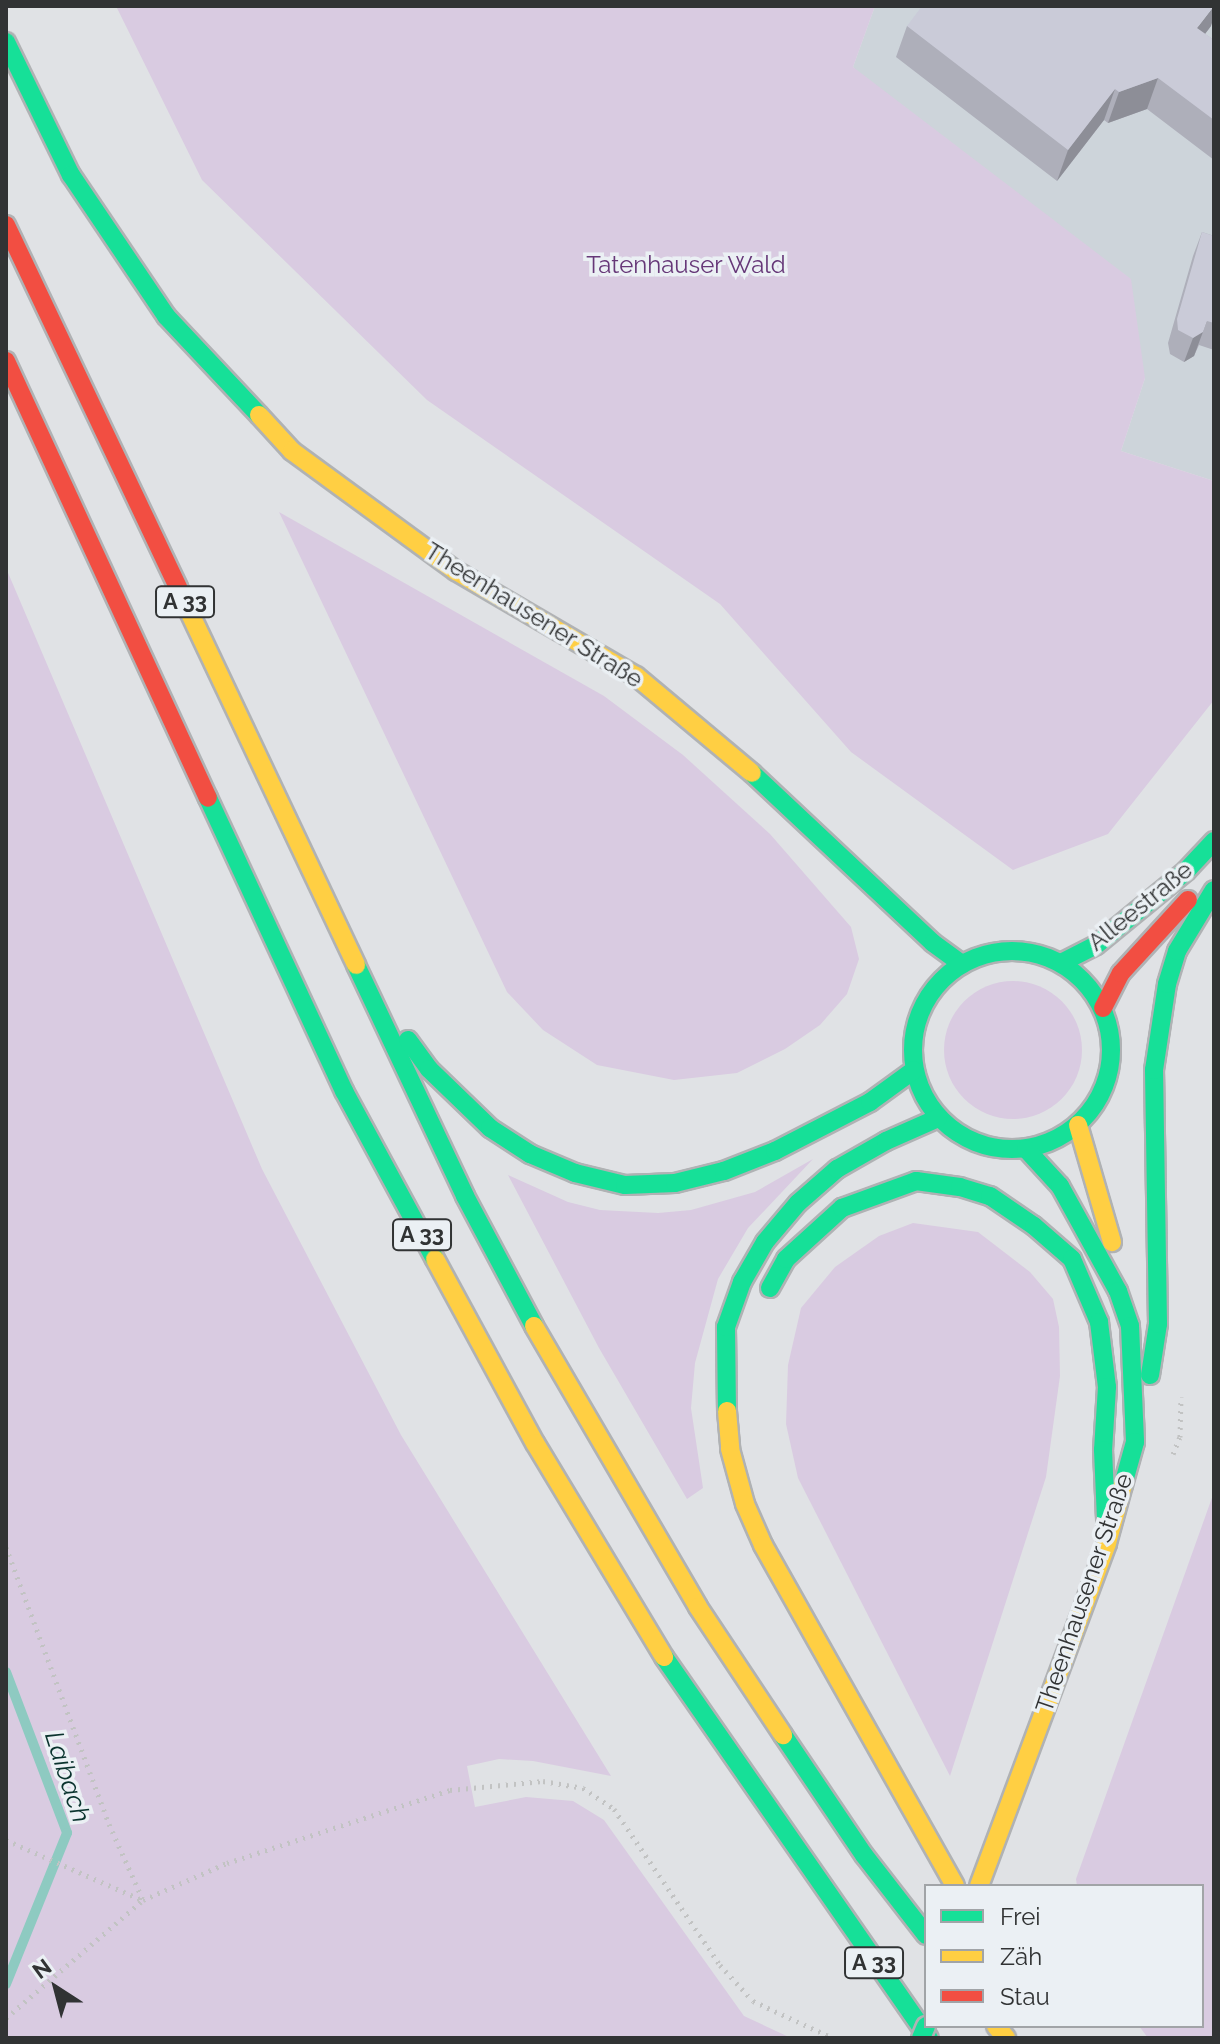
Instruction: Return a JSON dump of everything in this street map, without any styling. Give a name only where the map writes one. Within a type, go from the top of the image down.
[{"type":"main road","name":"Theenhausener Straße","points":[[6,42],[71,175],[166,316],[292,451],[456,571],[636,676],[788,803],[933,943],[962,964]]},
{"type":"main road","name":"A 33","points":[[6,225],[465,1196],[564,1382],[706,1620],[864,1855],[924,1932]]},
{"type":"main road","name":"A 33","points":[[6,361],[344,1091],[535,1443],[679,1682],[929,2038]]},
{"type":"main road","name":"Theenhausener Straße","points":[[788,803],[881,922]]},
{"type":"main road","name":"Alleestraße","points":[[1061,963],[1096,945],[1186,871],[1214,841]]},
{"type":"main road","name":"Alleestraße","points":[[1103,1008],[1121,973],[1214,870]]},
{"type":"main road","points":[[1135,1442],[1154,1358],[1158,1324],[1154,1238],[1154,1070],[1167,984],[1177,951],[1214,890]]},
{"type":"main road","points":[[994,952],[1029,952],[1061,963],[1085,982],[1103,1008],[1111,1039],[1110,1071],[1098,1101],[1078,1125],[1053,1141],[1026,1149],[994,1149],[963,1137],[938,1118],[922,1095],[914,1070],[914,1031],[925,990],[962,964],[994,952]]},
{"type":"main road","points":[[362,980],[429,1069],[490,1128],[530,1154],[575,1173],[625,1185],[675,1183],[737,1166],[870,1102],[914,1070]]},
{"type":"main road","points":[[938,1118],[886,1141],[837,1169],[798,1203],[765,1242],[742,1282],[726,1327],[726,1393],[730,1449],[745,1504],[763,1545],[954,1884]]},
{"type":"main road","name":"Theenhausener Straße","points":[[1078,1125],[1111,1237],[1118,1291]]},
{"type":"main road","name":"Theenhausener Straße","points":[[980,1884],[1107,1543],[1135,1442],[1130,1326],[1118,1291],[1060,1186],[1026,1149]]},
{"type":"main road","points":[[758,1310],[786,1259],[842,1208],[916,1181],[960,1187],[1001,1204],[1034,1226],[1072,1259],[1099,1322],[1107,1387],[1103,1450],[1107,1543]]},
{"type":"main road","points":[[726,1393],[746,1337]]},
{"type":"path","points":[[6,1547],[109,1824],[143,1900]]},
{"type":"path","points":[[6,2018],[143,1900],[227,1863],[450,1790],[543,1781],[583,1788],[614,1809],[720,1965],[753,2001],[833,2038]]},
{"type":"path","points":[[6,1840],[77,1868],[143,1900]]},
{"type":"shaded area","points":[[875,6],[1214,6],[1214,481],[1121,451],[1145,378],[853,67]]},
{"type":"green space","name":"Tatenhauser Wald","points":[[116,6],[875,6],[853,67],[1131,279],[1145,378],[1121,451],[1214,481],[1214,700],[1108,834],[1013,870],[851,752],[720,604],[427,400],[202,180]]},
{"type":"green space","points":[[279,512],[604,696],[683,755],[770,834],[851,927],[859,959],[847,994],[820,1025],[785,1049],[737,1073],[674,1080],[597,1065],[543,1030],[507,992]]},
{"type":"green space","points":[[6,568],[262,1169],[401,1435],[611,1776],[533,1761],[499,1759],[467,1766],[475,1807],[526,1797],[573,1801],[604,1820],[744,2016],[791,2038],[6,2038]]},
{"type":"green space","points":[[1013,981],[1039,987],[1061,1002],[1076,1024],[1082,1050],[1076,1076],[1061,1098],[1039,1113],[1013,1119],[987,1113],[965,1098],[950,1076],[944,1050],[950,1024],[965,1002],[987,987]]},
{"type":"green space","points":[[813,1159],[748,1228],[718,1279],[695,1363],[691,1408],[703,1488],[687,1499],[599,1348],[508,1175],[568,1202],[600,1210],[658,1213],[691,1210],[755,1192]]},
{"type":"green space","points":[[913,1223],[978,1232],[1030,1272],[1053,1299],[1059,1327],[1060,1376],[1046,1477],[950,1776],[798,1478],[786,1424],[788,1365],[801,1308],[835,1267],[879,1236]]},
{"type":"green space","points":[[1214,1492],[1214,2038],[1148,2038],[1140,2028],[1204,2028],[1204,1884],[1077,1884]]},
{"type":"building","points":[[922,6],[1214,6],[1197,28],[1214,40],[1214,120],[1158,78],[1119,92],[1115,89],[1068,150],[907,26]]},
{"type":"building","points":[[1202,232],[1214,236],[1214,323],[1207,321],[1203,332],[1193,338],[1178,330],[1177,319]]},
{"type":"waterway","name":"Laibach","points":[[6,1672],[67,1833],[6,1984]]},
{"type":"traffic: fast","points":[[6,42],[71,175],[166,316],[259,415]]},
{"type":"traffic: fast","points":[[752,773],[933,943],[962,964]]},
{"type":"traffic: fast","points":[[208,798],[344,1091],[435,1259]]},
{"type":"traffic: fast","points":[[1061,963],[1096,945],[1186,871],[1214,841]]},
{"type":"traffic: fast","points":[[1150,1375],[1158,1324],[1154,1070],[1167,984],[1177,951],[1214,890]]},
{"type":"traffic: fast","points":[[1012,951],[1050,958],[1082,980],[1104,1012],[1111,1050],[1104,1088],[1082,1120],[1050,1142],[1012,1149],[974,1142],[942,1120],[920,1088],[913,1050],[920,1012],[942,980],[974,958],[1012,951]]},
{"type":"traffic: fast","points":[[356,965],[465,1196],[534,1326]]},
{"type":"traffic: fast","points":[[408,1040],[429,1069],[490,1128],[530,1154],[575,1173],[625,1185],[675,1183],[724,1171],[775,1151],[870,1102],[914,1070]]},
{"type":"traffic: fast","points":[[727,1411],[726,1327],[742,1282],[765,1242],[798,1203],[837,1169],[886,1141],[938,1118]]},
{"type":"traffic: fast","points":[[1026,1149],[1060,1186],[1118,1291],[1130,1326],[1135,1442],[1123,1485]]},
{"type":"traffic: fast","points":[[770,1288],[786,1259],[842,1208],[916,1181],[960,1187],[990,1196],[1034,1226],[1072,1259],[1099,1322],[1107,1387],[1103,1450],[1107,1543]]},
{"type":"traffic: fast","points":[[664,1657],[929,2038]]},
{"type":"traffic: fast","points":[[783,1735],[864,1855],[924,1932]]},
{"type":"traffic: fast","points":[[921,2038],[925,2028]]},
{"type":"traffic: slow","points":[[259,415],[292,451],[456,571],[636,676],[752,773]]},
{"type":"traffic: slow","points":[[178,588],[356,965]]},
{"type":"traffic: slow","points":[[1078,1125],[1112,1242]]},
{"type":"traffic: slow","points":[[435,1259],[535,1443],[664,1657]]},
{"type":"traffic: slow","points":[[534,1326],[698,1607],[783,1735]]},
{"type":"traffic: slow","points":[[727,1411],[730,1449],[745,1504],[763,1545],[954,1884]]},
{"type":"traffic: slow","points":[[980,1884],[1107,1543],[1123,1485]]},
{"type":"traffic: slow","points":[[998,2028],[1006,2038]]},
{"type":"traffic: jam","points":[[6,225],[178,588]]},
{"type":"traffic: jam","points":[[6,361],[208,798]]},
{"type":"traffic: jam","points":[[1103,1008],[1121,973],[1188,900]]}]
